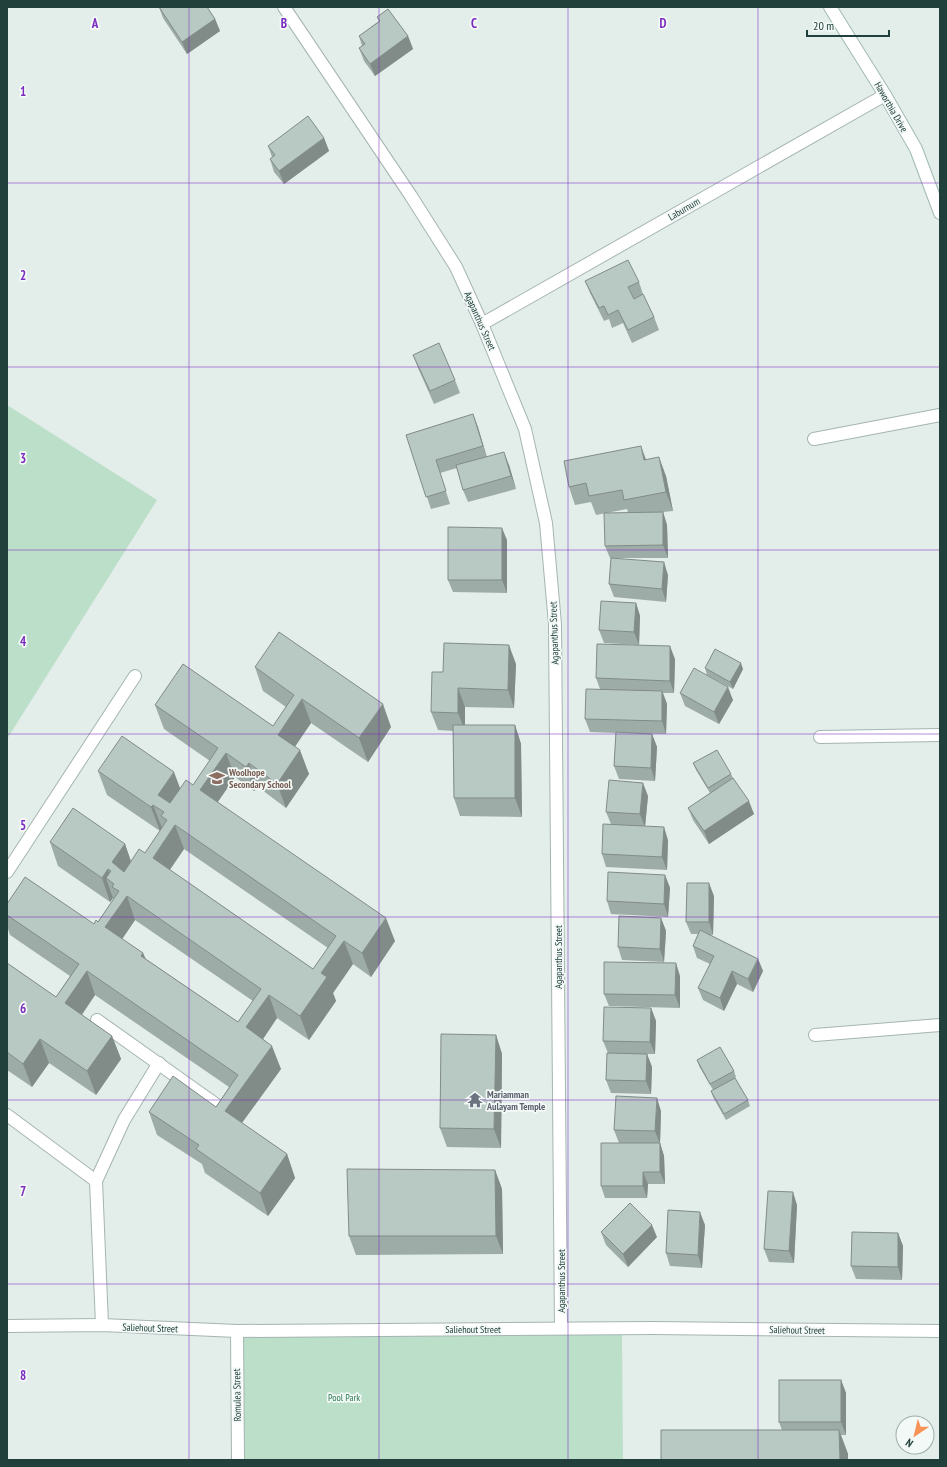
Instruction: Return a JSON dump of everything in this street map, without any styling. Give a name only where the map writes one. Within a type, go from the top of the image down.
[{"type":"street","name":"Agapanthus Street","points":[[284,7],[411,196],[456,267],[482,324],[525,429],[546,523],[555,616],[561,1328]]},
{"type":"street","name":"Haworthia Drive","points":[[830,7],[885,95],[916,149],[940,213]]},
{"type":"street","name":"Laburnum","points":[[482,324],[885,95]]},
{"type":"street","points":[[814,439],[940,415]]},
{"type":"street","points":[[7,872],[135,676]]},
{"type":"street","points":[[820,737],[940,735]]},
{"type":"street","points":[[97,1020],[218,1106]]},
{"type":"street","points":[[815,1035],[940,1025]]},
{"type":"street","points":[[102,1326],[96,1181],[124,1120],[159,1063]]},
{"type":"street","points":[[7,1116],[96,1181]]},
{"type":"street","name":"Saliehout Street","points":[[7,1326],[102,1326],[237,1331],[561,1328],[940,1331]]},
{"type":"street","name":"Romulea Street","points":[[237,1331],[238,1460]]},
{"type":"green space","points":[[7,405],[157,500],[7,739]]},
{"type":"green space","name":"Pool Park","points":[[237,1334],[622,1335],[623,1460],[239,1460]]},
{"type":"building","points":[[159,7],[207,7],[215,19],[182,42]]},
{"type":"building","points":[[388,9],[408,36],[370,64],[359,48],[365,44],[359,36],[380,21],[377,17]]},
{"type":"building","points":[[308,116],[324,138],[279,171],[270,159],[275,155],[268,146]]},
{"type":"building","points":[[628,260],[639,282],[628,287],[634,299],[643,294],[654,317],[628,330],[618,310],[608,315],[604,306],[599,308],[585,281]]},
{"type":"building","points":[[439,343],[455,380],[430,391],[413,355]]},
{"type":"building","points":[[473,414],[483,446],[436,460],[446,491],[426,497],[406,435]]},
{"type":"building","points":[[641,446],[644,460],[659,457],[666,492],[624,500],[622,490],[589,496],[586,483],[569,487],[564,461]]},
{"type":"building","points":[[504,452],[511,476],[463,490],[456,465]]},
{"type":"building","points":[[663,512],[663,545],[605,546],[604,513]]},
{"type":"building","points":[[448,527],[502,528],[502,580],[448,580]]},
{"type":"building","points":[[611,558],[664,562],[662,589],[609,584]]},
{"type":"building","points":[[601,601],[636,603],[634,632],[599,630]]},
{"type":"building","points":[[279,632],[383,704],[359,738],[302,699],[278,735],[300,750],[277,784],[249,763],[246,767],[226,753],[200,790],[386,918],[362,953],[344,941],[321,973],[327,977],[300,1016],[269,995],[246,1027],[272,1046],[225,1111],[287,1154],[260,1193],[196,1149],[199,1145],[149,1112],[173,1076],[216,1107],[238,1075],[87,971],[65,1003],[112,1036],[87,1071],[40,1039],[23,1064],[7,1052],[7,963],[56,997],[79,964],[7,915],[7,904],[25,877],[94,924],[96,920],[98,922],[119,891],[112,887],[114,884],[106,878],[111,871],[108,869],[102,878],[50,842],[73,808],[125,844],[112,862],[124,872],[139,849],[145,853],[167,820],[161,816],[164,812],[153,805],[151,807],[98,771],[122,736],[174,772],[158,795],[170,803],[186,780],[193,785],[218,748],[155,705],[183,664],[273,726],[294,695],[255,667]],"holes":[[[175,825],[336,936],[313,969],[153,858]],[[127,896],[261,989],[238,1022],[141,956],[143,953],[105,927]]]},
{"type":"building","points":[[444,643],[509,645],[508,690],[458,688],[458,713],[431,712],[432,672],[443,672]]},
{"type":"building","points":[[597,644],[670,646],[670,681],[596,678]]},
{"type":"building","points":[[715,649],[741,663],[730,682],[705,668]]},
{"type":"building","points":[[694,668],[728,687],[714,712],[680,693]]},
{"type":"building","points":[[586,689],[662,691],[662,721],[585,719]]},
{"type":"building","points":[[453,725],[515,725],[515,798],[454,798]]},
{"type":"building","points":[[616,732],[652,734],[651,768],[614,766]]},
{"type":"building","points":[[717,750],[731,774],[708,788],[693,763]]},
{"type":"building","points":[[733,778],[749,801],[704,831],[688,808]]},
{"type":"building","points":[[609,780],[643,783],[640,814],[606,812]]},
{"type":"building","points":[[603,824],[664,827],[662,857],[602,854]]},
{"type":"building","points":[[608,872],[665,875],[664,904],[607,901]]},
{"type":"building","points":[[687,883],[709,883],[709,922],[686,922]]},
{"type":"building","points":[[619,916],[661,918],[660,949],[618,947]]},
{"type":"building","points":[[700,930],[758,959],[748,979],[732,971],[720,998],[698,988],[714,956],[693,946]]},
{"type":"building","points":[[604,962],[676,963],[675,995],[604,994]]},
{"type":"building","points":[[604,1007],[651,1008],[650,1042],[603,1041]]},
{"type":"building","name":"Mariamman Aulayam Temple","points":[[441,1034],[496,1035],[494,1129],[440,1128]]},
{"type":"building","points":[[720,1047],[734,1071],[710,1084],[697,1060]]},
{"type":"building","points":[[607,1053],[647,1054],[646,1081],[606,1080]]},
{"type":"building","points":[[735,1078],[748,1100],[724,1114],[711,1091]]},
{"type":"building","points":[[616,1096],[657,1098],[655,1131],[614,1130]]},
{"type":"building","points":[[601,1143],[660,1143],[660,1172],[643,1172],[643,1186],[601,1186]]},
{"type":"building","points":[[347,1169],[495,1170],[496,1236],[349,1236]]},
{"type":"building","points":[[768,1191],[793,1192],[789,1251],[764,1249]]},
{"type":"building","points":[[630,1203],[652,1225],[623,1254],[601,1232]]},
{"type":"building","points":[[668,1210],[700,1212],[698,1255],[666,1253]]},
{"type":"building","points":[[852,1232],[898,1233],[898,1267],[851,1266]]},
{"type":"building","points":[[779,1380],[841,1380],[841,1422],[779,1422]]},
{"type":"building","points":[[661,1430],[839,1430],[840,1460],[661,1460]]},
{"type":"place","name":"Woolhope Secondary School","points":[[217,778]]},
{"type":"place","name":"Mariamman Aulayam Temple","points":[[475,1100]]}]
